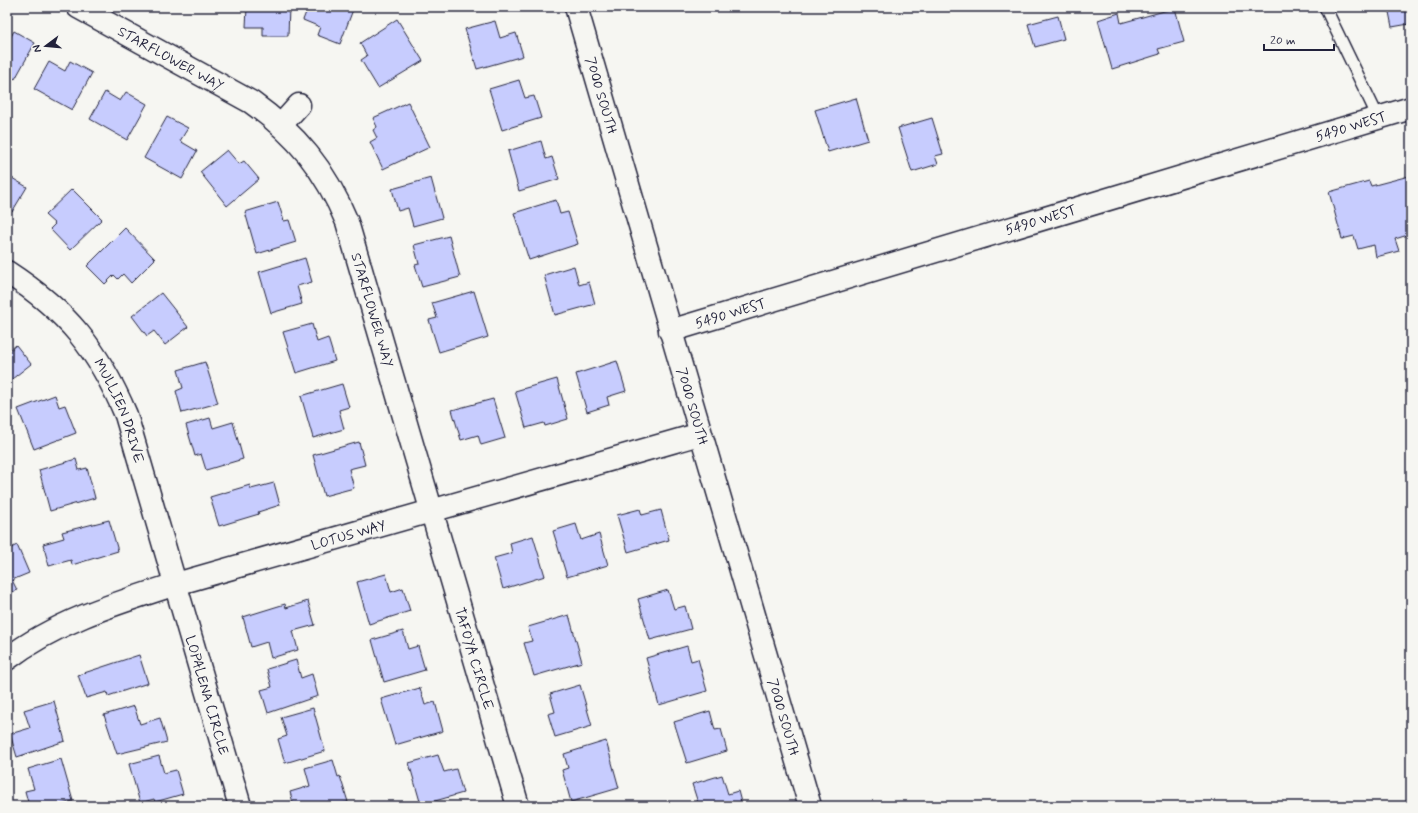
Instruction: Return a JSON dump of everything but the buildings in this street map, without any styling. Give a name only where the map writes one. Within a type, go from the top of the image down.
[{"type":"street","name":"STARFLOWER WAY","points":[[78,7],[251,102],[281,125],[309,154],[324,175],[337,198],[347,222],[431,511]]},
{"type":"street","name":"7000 SOUTH","points":[[576,7],[810,806]]},
{"type":"street","points":[[281,125],[299,105]]},
{"type":"street","name":"5490 WEST","points":[[670,331],[1411,108]]},
{"type":"street","name":"MULLIEN DRIVE","points":[[7,272],[34,291],[71,324],[102,366],[126,415],[176,584]]},
{"type":"street","name":"LOTUS WAY","points":[[7,659],[23,647],[56,628],[102,608],[176,584],[700,434]]},
{"type":"street","name":"TAFOYA CIRCLE","points":[[431,511],[518,806]]},
{"type":"street","name":"LOPALENA CIRCLE","points":[[176,584],[240,806]]},
{"type":"lane","points":[[1325,7],[1378,117]]}]
